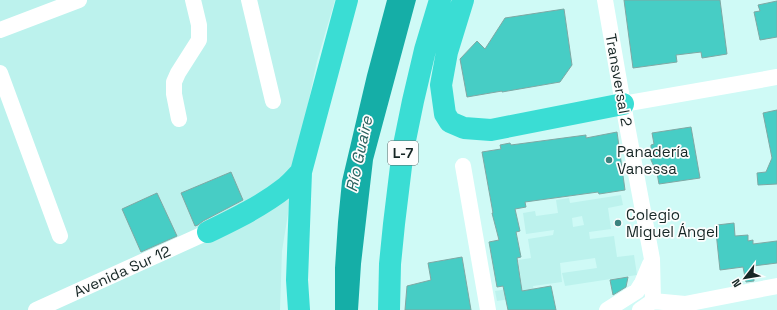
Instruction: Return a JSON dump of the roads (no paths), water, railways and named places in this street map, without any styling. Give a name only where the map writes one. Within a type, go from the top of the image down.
[{"type":"highway","points":[[299,310],[297,280],[301,172],[348,0]]},
{"type":"highway","name":"L-7","points":[[389,310],[390,264],[403,150],[413,101],[440,0]]},
{"type":"highway","points":[[464,0],[447,52],[442,85],[445,114],[450,122],[464,128],[490,130],[622,104]]},
{"type":"highway","points":[[208,232],[235,219],[271,198],[286,187],[301,172]]},
{"type":"street","points":[[0,30],[79,0]]},
{"type":"street","points":[[179,119],[174,94],[174,82],[199,40],[199,25],[193,0]]},
{"type":"street","points":[[249,0],[274,101]]},
{"type":"street","name":"Transversal 2","points":[[605,0],[622,104],[652,259],[653,301]]},
{"type":"street","points":[[0,73],[60,236]]},
{"type":"street","points":[[622,104],[777,77]]},
{"type":"street","points":[[463,166],[488,310]]},
{"type":"street","name":"Avenida Sur 12","points":[[36,310],[208,232]]},
{"type":"street","points":[[607,310],[637,291],[642,284],[652,259]]},
{"type":"street","points":[[640,310],[653,301],[679,307],[777,286]]},
{"type":"water","name":"Río Guaire","points":[[387,0],[416,0],[373,160],[361,264],[358,310],[335,310],[335,268],[342,181],[367,75]]},
{"type":"place","name":"Panadería Vanessa","points":[[609,160]]},
{"type":"place","name":"Colegio Miguel Ángel","points":[[618,223]]}]
